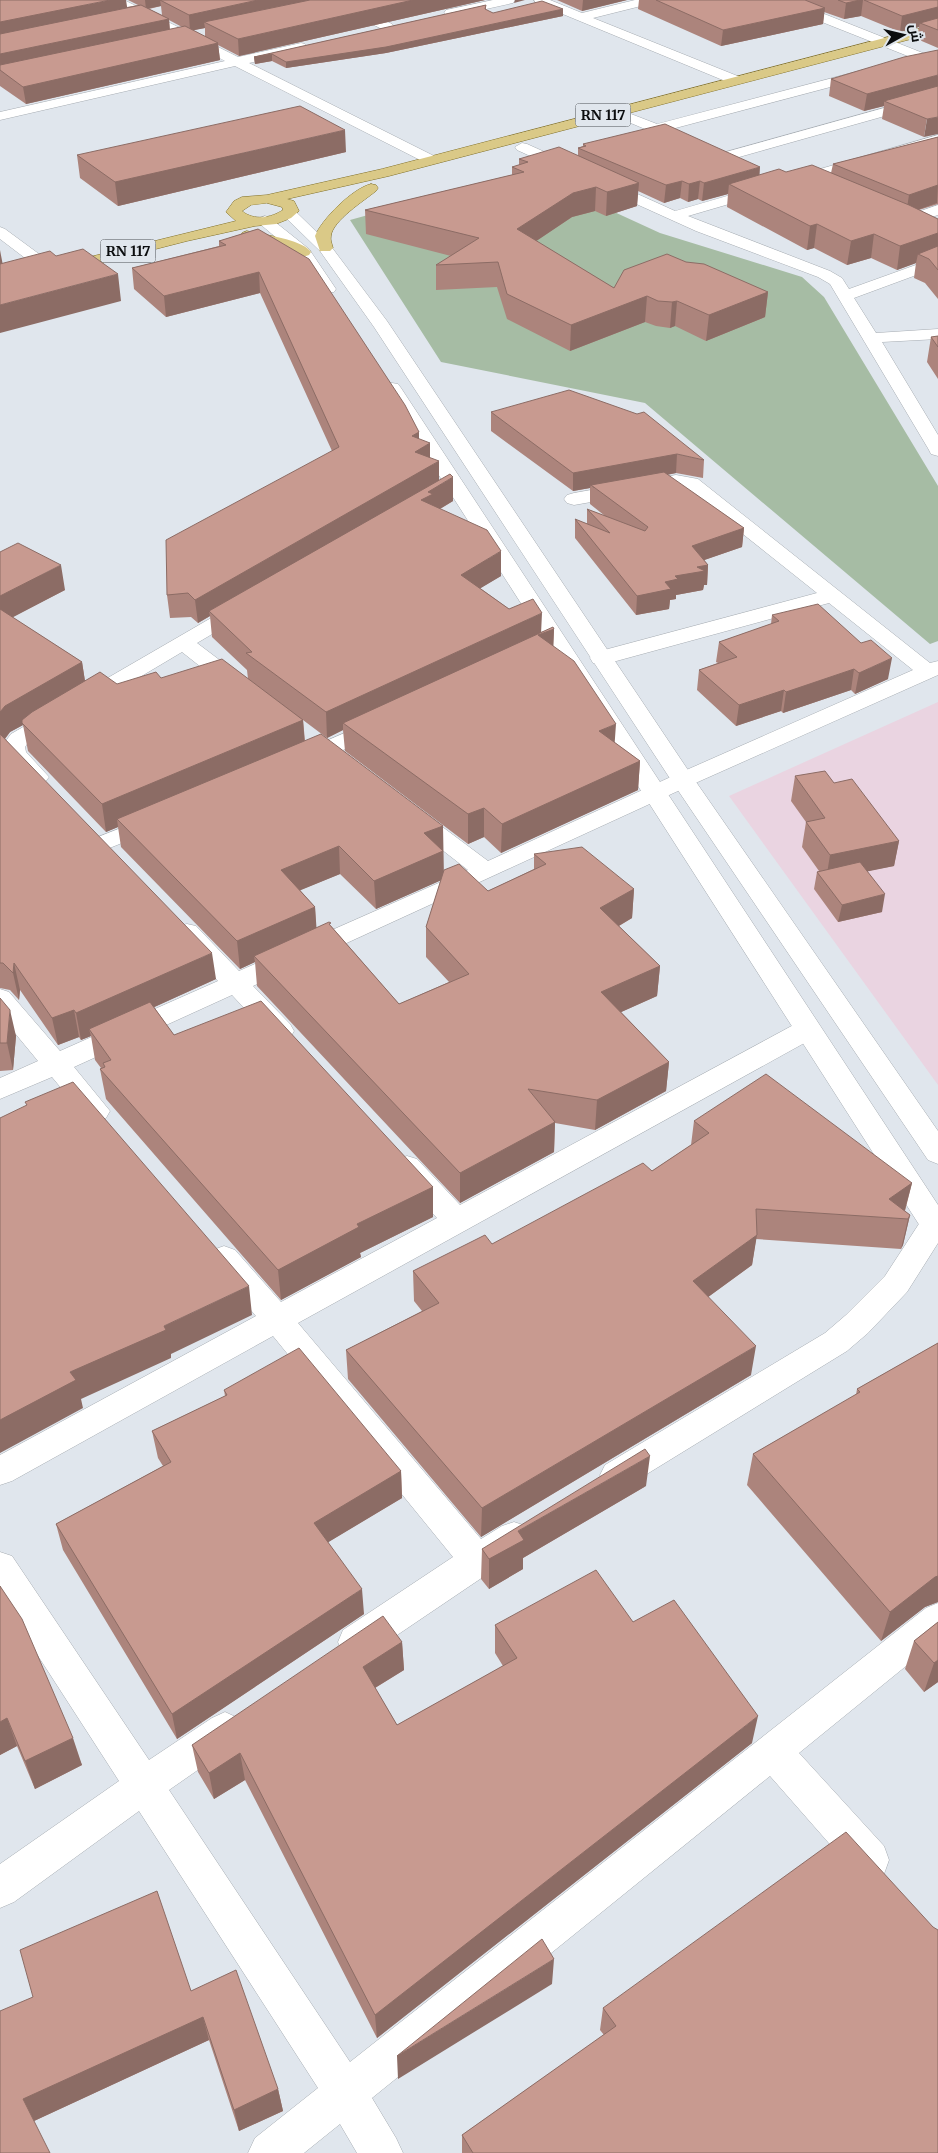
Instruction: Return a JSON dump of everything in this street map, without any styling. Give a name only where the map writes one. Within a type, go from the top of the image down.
[{"type":"main road","name":"RN 117","points":[[267,199],[384,173],[938,28]]},
{"type":"main road","name":"RN 117","points":[[336,198],[574,133],[938,38]]},
{"type":"main road","points":[[558,126],[574,133]]},
{"type":"main road","points":[[325,248],[323,235],[328,228],[339,215],[371,188]]},
{"type":"main road","points":[[221,211],[250,200],[267,199],[289,204],[294,211],[276,220],[261,221],[236,215],[234,212],[237,205]]},
{"type":"main road","name":"RN 117","points":[[0,284],[195,220]]},
{"type":"main road","name":"RN 117","points":[[0,274],[47,267],[261,221]]},
{"type":"main road","points":[[186,236],[211,234],[246,235],[278,242],[303,252]]},
{"type":"street","points":[[115,0],[234,62],[431,160]]},
{"type":"street","points":[[330,4],[360,0]]},
{"type":"street","points":[[581,17],[649,0]]},
{"type":"street","points":[[778,0],[938,64]]},
{"type":"street","points":[[434,17],[544,1],[735,80]]},
{"type":"street","points":[[330,4],[392,31],[369,32]]},
{"type":"street","points":[[449,24],[517,5]]},
{"type":"street","points":[[125,19],[162,11]]},
{"type":"street","points":[[169,42],[207,33]]},
{"type":"street","points":[[0,116],[234,62],[313,49],[249,69]]},
{"type":"street","points":[[904,63],[924,58]]},
{"type":"street","points":[[655,129],[876,71]]},
{"type":"street","points":[[764,84],[788,93]]},
{"type":"street","points":[[720,158],[938,97]]},
{"type":"street","points":[[631,118],[682,141]]},
{"type":"street","points":[[673,216],[938,139]]},
{"type":"street","points":[[522,147],[673,216],[753,249],[824,274],[836,281],[938,450]]},
{"type":"street","points":[[706,152],[736,166]]},
{"type":"street","points":[[761,178],[777,186]]},
{"type":"street","points":[[804,178],[821,186]]},
{"type":"street","points":[[905,221],[938,210]]},
{"type":"street","points":[[294,211],[325,248],[381,325],[683,780],[938,1152]]},
{"type":"street","points":[[883,212],[921,228]]},
{"type":"street","points":[[261,221],[303,252],[341,310]]},
{"type":"street","points":[[0,232],[47,267]]},
{"type":"street","points":[[845,296],[938,262]]},
{"type":"street","points":[[871,338],[938,334]]},
{"type":"street","points":[[379,368],[446,490],[548,646],[656,794],[936,1223],[896,1284],[857,1324],[836,1342],[594,1489]]},
{"type":"street","points":[[574,498],[676,481],[691,482],[831,596],[933,669]]},
{"type":"street","points":[[601,658],[831,596]]},
{"type":"street","points":[[56,796],[16,754],[13,746],[19,739],[259,598]]},
{"type":"street","points":[[182,642],[253,696]]},
{"type":"street","points":[[0,1089],[933,669]]},
{"type":"street","points":[[280,769],[396,717]]},
{"type":"street","points":[[394,802],[486,871]]},
{"type":"street","points":[[102,844],[173,814]]},
{"type":"street","points":[[170,913],[297,1048]]},
{"type":"street","points":[[0,998],[114,1131]]},
{"type":"street","points":[[0,1471],[808,1029]]},
{"type":"street","points":[[390,1149],[457,1221]]},
{"type":"street","points":[[205,1236],[277,1319],[476,1560]]},
{"type":"street","points":[[330,1659],[476,1560],[543,1519]]},
{"type":"street","points":[[0,1567],[346,2093],[381,2153]]},
{"type":"street","points":[[270,2153],[938,1619]]},
{"type":"street","points":[[0,1888],[143,1786],[249,1714]]},
{"type":"street","points":[[772,1752],[892,1884]]},
{"type":"shaded area","points":[[938,702],[938,1085],[729,796]]},
{"type":"green space","points":[[476,185],[586,199],[660,233],[802,277],[824,297],[938,486],[938,641],[930,644],[645,403],[441,362],[350,220]]},
{"type":"building","points":[[0,0],[110,0],[0,22]]},
{"type":"building","points":[[160,0],[258,0],[189,15]]},
{"type":"building","points":[[310,0],[413,0],[238,39],[204,22]]},
{"type":"building","points":[[656,0],[805,0],[825,8],[723,30]]},
{"type":"building","points":[[838,0],[860,0],[846,3]]},
{"type":"building","points":[[864,0],[938,0],[938,7],[902,16]]},
{"type":"building","points":[[542,1],[563,9],[386,47],[286,62],[272,54],[254,57],[486,5],[485,9],[493,13]]},
{"type":"building","points":[[141,5],[169,19],[0,54],[0,34]]},
{"type":"building","points":[[938,18],[938,30],[920,23]]},
{"type":"building","points":[[185,26],[218,43],[23,87],[0,70],[0,65]]},
{"type":"building","points":[[938,50],[938,75],[867,94],[831,79],[904,57]]},
{"type":"building","points":[[938,86],[938,117],[927,119],[884,101]]},
{"type":"building","points":[[300,106],[345,130],[115,182],[77,155]]},
{"type":"building","points":[[665,124],[760,167],[704,183],[700,181],[689,184],[682,181],[666,185],[578,148],[586,146],[583,144]]},
{"type":"building","points":[[938,137],[938,185],[909,195],[833,164]]},
{"type":"building","points":[[559,147],[639,183],[607,192],[596,187],[573,193],[517,229],[614,288],[624,270],[667,254],[686,262],[704,264],[768,292],[709,315],[677,301],[658,301],[647,296],[571,325],[507,294],[498,262],[436,265],[479,238],[365,210],[524,172],[512,167],[528,162],[519,159]]},
{"type":"building","points":[[812,165],[938,219],[938,233],[900,246],[874,234],[851,241],[817,224],[810,226],[729,184],[779,169],[786,172]]},
{"type":"building","points":[[258,229],[309,259],[405,405],[419,432],[412,436],[430,443],[415,452],[439,461],[195,600],[188,593],[167,595],[166,540],[339,447],[259,272],[164,296],[132,268],[226,245],[219,241]]},
{"type":"building","points":[[938,246],[938,270],[929,259],[918,254]]},
{"type":"building","points":[[83,249],[118,274],[0,305],[0,264],[50,251],[56,256]]},
{"type":"building","points":[[938,336],[938,347],[931,337]]},
{"type":"building","points":[[569,390],[637,414],[644,412],[704,460],[677,454],[573,473],[491,412]]},
{"type":"building","points":[[664,472],[744,528],[692,546],[708,565],[697,567],[705,571],[675,576],[678,579],[665,582],[671,589],[637,596],[575,519],[610,533],[587,509],[645,531],[648,527],[591,485]]},
{"type":"building","points":[[450,474],[453,477],[428,492],[433,494],[421,500],[487,530],[501,551],[461,575],[509,609],[533,599],[542,613],[326,712],[246,653],[252,652],[209,611]]},
{"type":"building","points":[[18,543],[61,565],[0,596],[0,552]]},
{"type":"building","points":[[818,604],[861,643],[871,640],[892,658],[859,673],[854,669],[786,692],[784,690],[739,705],[699,670],[737,657],[719,642],[779,621],[772,615]]},
{"type":"building","points":[[0,609],[82,662],[5,706],[0,712]]},
{"type":"building","points":[[553,627],[554,629],[538,635],[574,661],[616,724],[599,731],[640,761],[502,824],[484,808],[468,814],[343,723]]},
{"type":"building","points":[[222,659],[303,720],[102,804],[22,723],[22,720],[32,712],[100,672],[117,684],[156,672],[161,678]]},
{"type":"building","points":[[0,734],[212,953],[76,1013],[74,1010],[52,1018],[14,963],[13,973],[3,963],[0,963]]},
{"type":"building","points":[[321,734],[443,826],[424,833],[443,851],[374,881],[339,846],[281,870],[315,907],[237,941],[117,819]]},
{"type":"building","points":[[825,771],[834,783],[852,779],[899,841],[830,855],[806,822],[825,818],[795,776]]},
{"type":"building","points":[[582,847],[634,889],[600,908],[660,966],[601,992],[669,1062],[597,1100],[528,1089],[555,1122],[460,1173],[254,956],[329,922],[399,1004],[469,974],[426,927],[444,870],[459,864],[488,891],[546,864],[534,854]]},
{"type":"building","points":[[860,862],[885,894],[842,905],[817,872]]},
{"type":"building","points":[[0,998],[10,1010],[7,1043],[0,1043]]},
{"type":"building","points":[[261,1001],[433,1187],[357,1224],[359,1227],[278,1270],[100,1069],[105,1067],[103,1063],[111,1060],[89,1029],[150,1002],[174,1035]]},
{"type":"building","points":[[766,1074],[912,1183],[889,1199],[910,1215],[908,1219],[756,1209],[757,1235],[693,1281],[756,1346],[482,1508],[346,1350],[439,1303],[413,1271],[485,1235],[492,1244],[643,1163],[652,1171],[709,1133],[694,1121]]},
{"type":"building","points":[[73,1082],[249,1286],[164,1326],[166,1330],[70,1372],[76,1380],[0,1420],[0,1118],[27,1105],[25,1102]]},
{"type":"building","points":[[938,1343],[938,1576],[890,1612],[753,1454],[860,1392],[857,1389]]},
{"type":"building","points":[[299,1348],[401,1471],[314,1523],[362,1589],[172,1714],[56,1524],[171,1462],[152,1431],[227,1395],[224,1390]]},
{"type":"building","points":[[645,1449],[650,1456],[518,1531],[524,1540],[489,1559],[482,1549]]},
{"type":"building","points":[[596,1570],[633,1622],[674,1600],[758,1716],[375,2015],[240,1753],[209,1773],[192,1745],[383,1616],[402,1642],[363,1667],[397,1725],[517,1658],[495,1625]]},
{"type":"building","points":[[0,1586],[22,1619],[73,1738],[25,1761],[7,1718],[0,1722]]},
{"type":"building","points":[[938,1622],[938,1660],[934,1663],[914,1641]]},
{"type":"building","points":[[846,1832],[933,1927],[938,1930],[938,2153],[473,2153],[462,2135],[616,2026],[603,2008]]},
{"type":"building","points":[[157,1891],[191,1991],[236,1970],[278,2089],[234,2110],[203,2017],[23,2099],[50,2153],[0,2153],[0,2011],[33,1997],[20,1950]]},
{"type":"building","points":[[542,1939],[554,1959],[397,2056]]}]
